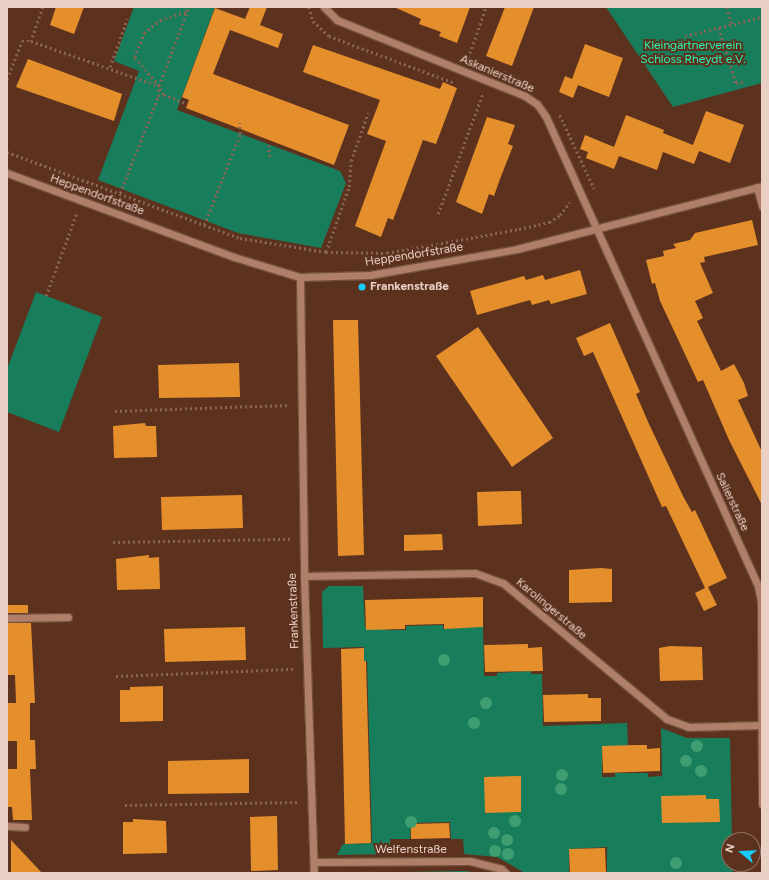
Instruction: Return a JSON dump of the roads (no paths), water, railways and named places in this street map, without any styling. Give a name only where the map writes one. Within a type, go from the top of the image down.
[{"type":"street","name":"Askanierstraße","points":[[324,7],[337,20],[525,96],[537,104],[559,140],[597,227]]},
{"type":"street","name":"Heppendorfstraße","points":[[7,173],[234,257],[300,277],[370,275],[424,267],[517,249],[597,227],[760,187]]},
{"type":"street","points":[[760,187],[762,206]]},
{"type":"street","name":"Salierstraße","points":[[597,227],[613,268],[760,586],[760,725],[762,804]]},
{"type":"street","name":"Frankenstraße","points":[[300,277],[303,538],[310,802],[314,873]]},
{"type":"street","name":"Karolingerstraße","points":[[304,576],[476,573],[503,583],[667,719],[689,727],[760,725]]},
{"type":"street","points":[[7,618],[68,617]]},
{"type":"street","points":[[7,826],[25,827]]},
{"type":"street","name":"Welfenstraße","points":[[314,862],[470,861],[501,869],[506,873]]},
{"type":"place","name":"Frankenstraße","points":[[362,287]]},
{"type":"park label","name":"Kleingärtnerverein Schloss Rheydt e.V.","points":[[693,53]]}]
